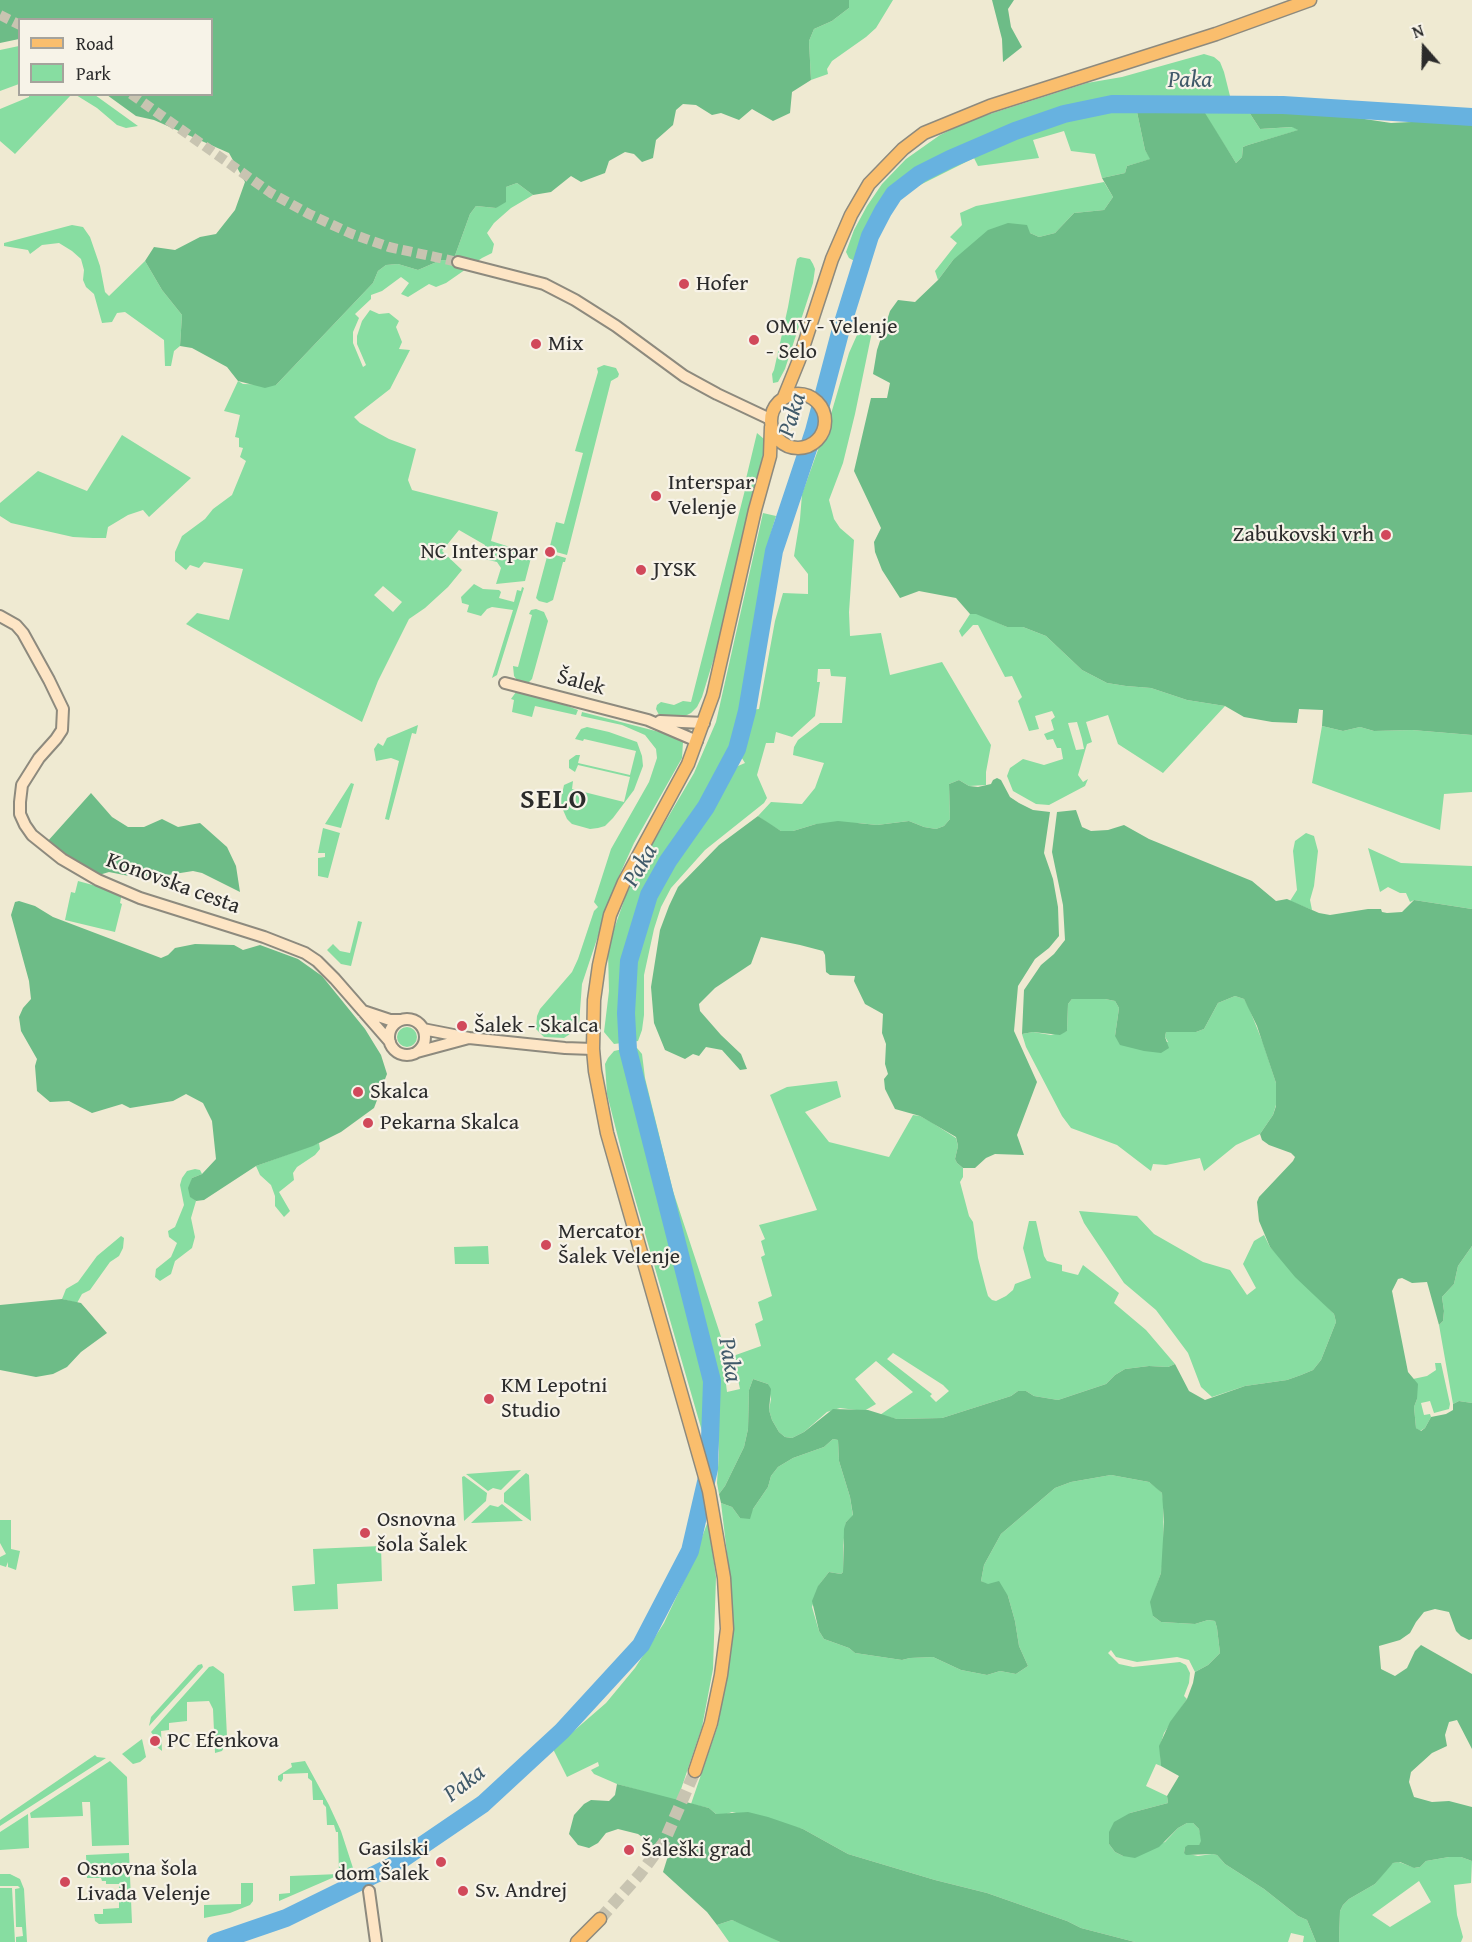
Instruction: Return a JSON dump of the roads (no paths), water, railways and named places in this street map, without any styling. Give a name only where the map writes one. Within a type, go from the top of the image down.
[{"type":"main road","points":[[784,397],[832,259],[851,215],[868,184],[886,165],[924,134],[990,106],[1216,34],[1310,0]]},
{"type":"main road","points":[[771,423],[780,442],[796,448],[813,444],[825,429],[824,410],[818,402],[806,395],[795,384],[796,366]]},
{"type":"main road","points":[[695,1772],[711,1723],[721,1675],[727,1629],[724,1578],[709,1491],[607,1133],[597,1088],[593,1049],[594,1000],[610,915],[624,882],[688,764],[704,723],[723,656],[755,510],[770,456],[771,423],[777,403],[792,394],[806,395]]},
{"type":"main road","points":[[770,456],[780,442]]},
{"type":"main road","points":[[577,1942],[600,1919]]},
{"type":"street","points":[[458,262],[544,284],[616,326],[684,376],[771,423]]},
{"type":"street","name":"Konovska cesta","points":[[0,616],[16,625],[23,633],[63,709],[62,730],[39,758],[22,785],[20,814],[32,835],[62,859],[98,880],[140,898],[264,937],[305,953],[325,969],[390,1042]]},
{"type":"street","name":"Šalek","points":[[505,683],[648,720]]},
{"type":"street","points":[[648,720],[704,723]]},
{"type":"street","points":[[648,720],[696,741]]},
{"type":"street","points":[[363,1011],[390,1020],[411,1019],[423,1029],[469,1038],[593,1049]]},
{"type":"street","points":[[400,1020],[390,1032],[390,1042],[400,1054],[416,1053],[469,1038]]},
{"type":"street","points":[[416,1053],[425,1040],[423,1029]]},
{"type":"street","points":[[369,1891],[376,1942]]},
{"type":"waterway","name":"Paka","points":[[216,1942],[286,1918],[392,1866],[483,1804],[562,1731],[641,1645],[690,1551],[709,1469],[712,1381],[628,1050],[626,1013],[629,961],[649,895],[668,861],[706,807],[737,749],[747,711],[774,551],[814,431],[841,329],[870,236],[894,194],[920,174],[1015,131],[1064,114],[1112,104],[1283,105],[1472,117]]},
{"type":"tunnel","points":[[0,15],[18,24]]},
{"type":"tunnel","points":[[134,96],[271,193],[309,214],[352,234],[389,247],[458,262]]},
{"type":"tunnel","points":[[600,1919],[640,1874],[664,1842],[695,1771]]},
{"type":"place","name":"Hofer","points":[[684,284]]},
{"type":"place","name":"OMV - Velenje - Selo","points":[[754,340]]},
{"type":"place","name":"Mix","points":[[536,344]]},
{"type":"place","name":"Interspar Velenje","points":[[656,496]]},
{"type":"place","name":"Zabukovski vrh","points":[[1386,535]]},
{"type":"place","name":"NC Interspar","points":[[550,552]]},
{"type":"place","name":"JYSK","points":[[641,570]]},
{"type":"place","name":"Šalek - Skalca","points":[[462,1026]]},
{"type":"place","name":"Skalca","points":[[358,1092]]},
{"type":"place","name":"Pekarna Skalca","points":[[368,1123]]},
{"type":"place","name":"Mercator Šalek Velenje","points":[[546,1245]]},
{"type":"place","name":"KM Lepotni Studio","points":[[489,1399]]},
{"type":"place","name":"Osnovna šola Šalek","points":[[365,1533]]},
{"type":"place","name":"PC Efenkova","points":[[155,1741]]},
{"type":"place","name":"Šaleški grad","points":[[629,1850]]},
{"type":"place","name":"Gasilski dom Šalek","points":[[441,1862]]},
{"type":"place","name":"Osnovna šola Livada Velenje","points":[[65,1882]]},
{"type":"place","name":"Sv. Andrej","points":[[463,1891]]},
{"type":"district","name":"SELO","points":[[554,801]]}]
